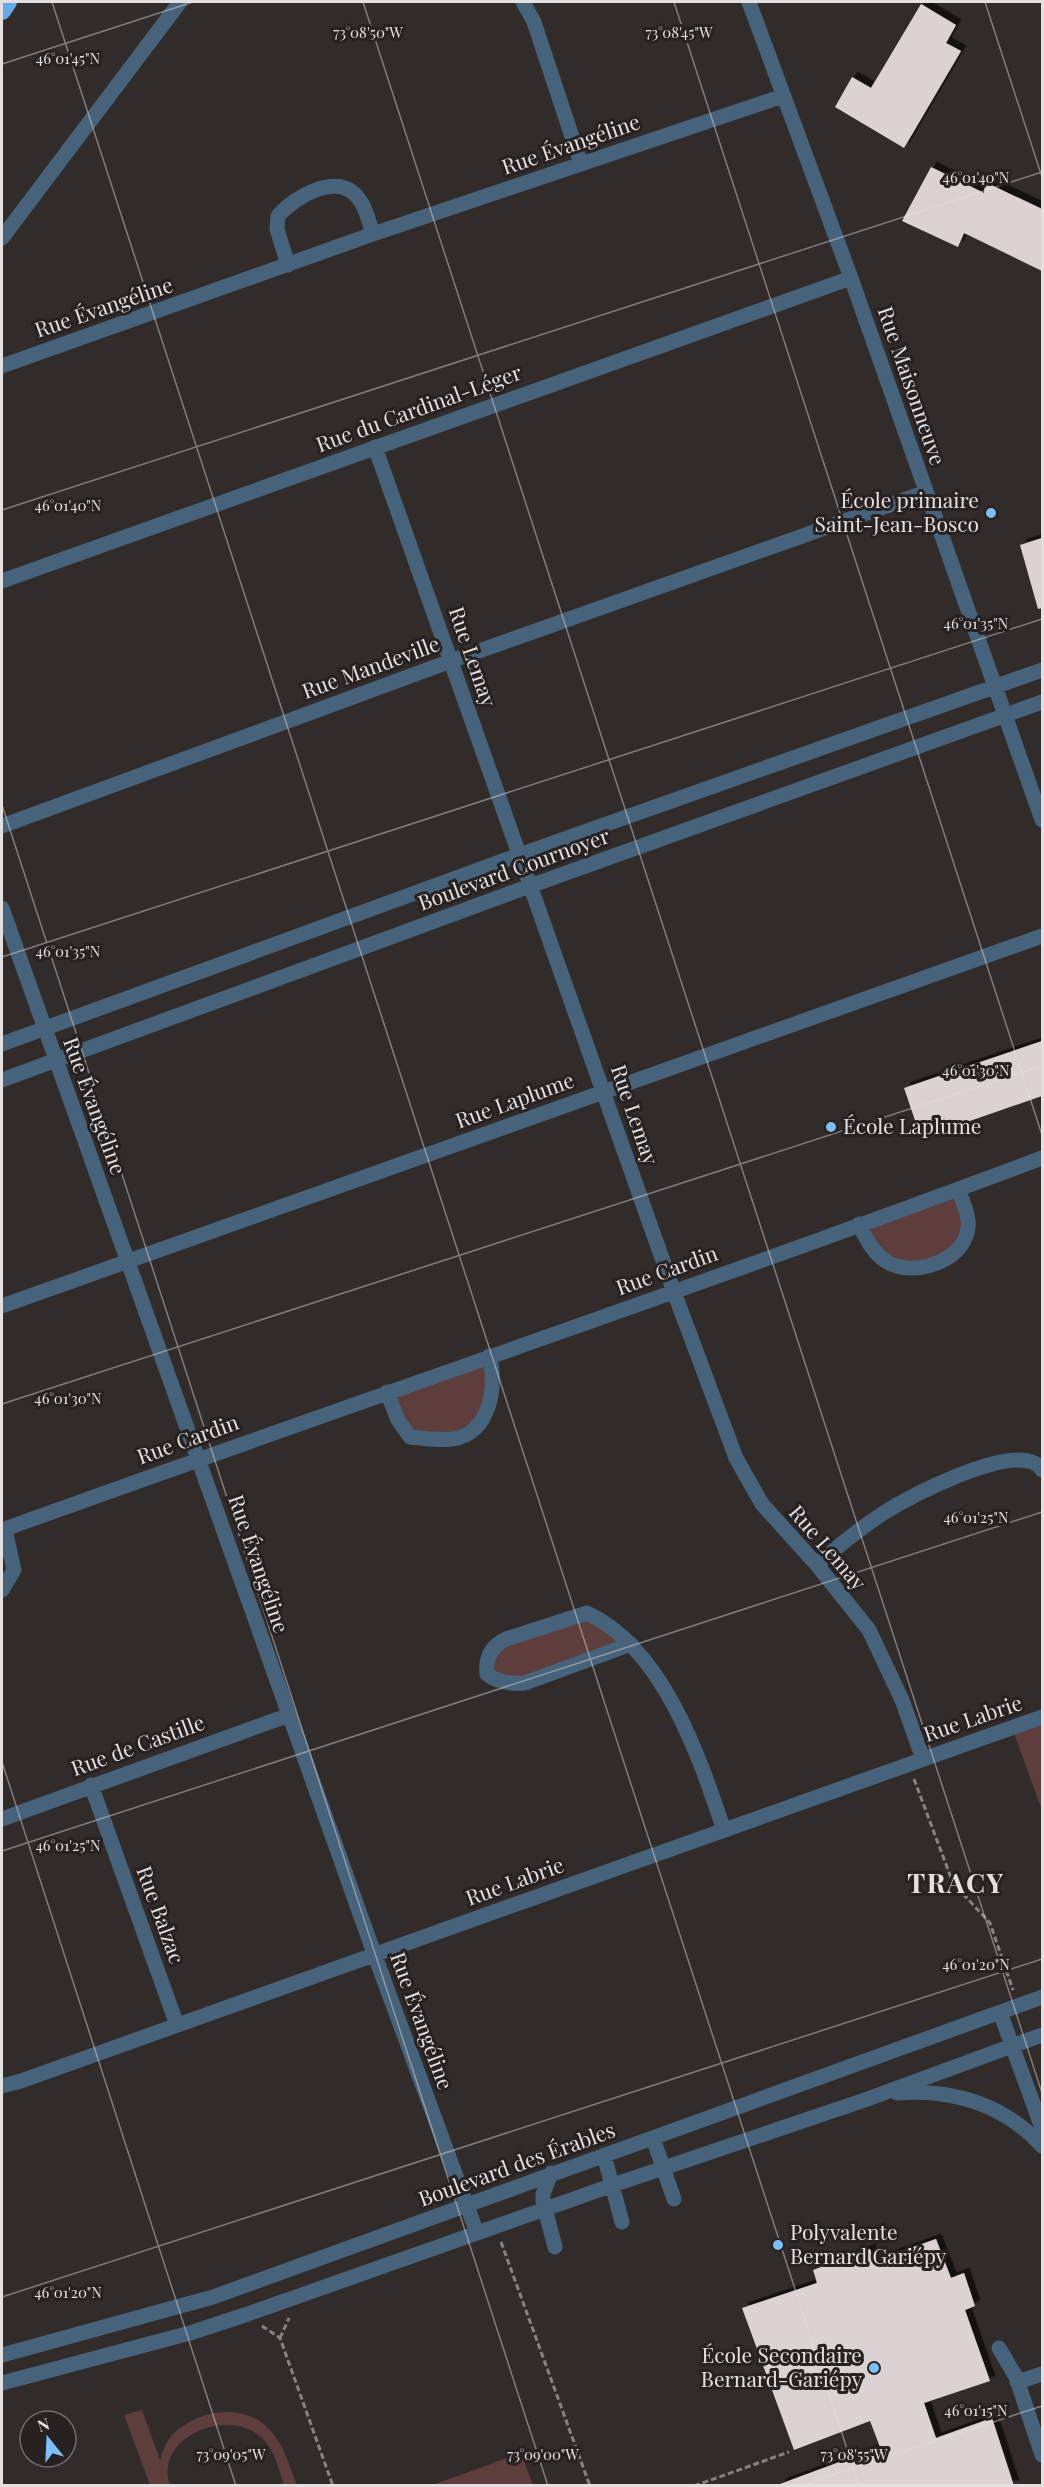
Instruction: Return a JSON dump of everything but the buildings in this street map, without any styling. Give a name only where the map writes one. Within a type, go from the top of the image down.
[{"type":"highway","points":[[2,11],[8,2]]},
{"type":"street","points":[[2,238],[180,2]]},
{"type":"street","points":[[524,2],[534,22],[581,164]]},
{"type":"street","name":"Rue Maisonneuve","points":[[749,2],[851,278],[1042,820]]},
{"type":"street","name":"Rue Évangéline","points":[[2,366],[373,234],[783,96]]},
{"type":"street","points":[[288,265],[277,229],[278,216],[291,203],[313,191],[333,186],[348,189],[358,197],[373,234]]},
{"type":"street","name":"Rue du Cardinal-Léger","points":[[2,580],[851,278]]},
{"type":"street","name":"Rue Lemay","points":[[375,447],[674,1292],[742,1473],[762,1504],[817,1565],[869,1630],[902,1700],[923,1759]]},
{"type":"street","name":"Rue Mandeville","points":[[2,826],[451,661],[927,492]]},
{"type":"street","name":"Boulevard Cournoyer","points":[[2,1044],[519,855],[1042,670]]},
{"type":"street","name":"Boulevard Cournoyer","points":[[2,1080],[530,886],[1042,702]]},
{"type":"street","name":"Rue Évangéline","points":[[2,908],[375,1956],[477,2233]]},
{"type":"street","name":"Rue Laplume","points":[[2,1306],[1042,936]]},
{"type":"street","name":"Rue Cardin","points":[[2,1590],[14,1570],[3,1530],[674,1292],[1042,1158]]},
{"type":"street","points":[[859,1224],[867,1241],[889,1263],[906,1269],[939,1263],[951,1256],[967,1235],[969,1222],[958,1190]]},
{"type":"street","points":[[387,1392],[398,1420],[410,1437],[453,1439],[466,1435],[485,1414],[491,1400],[494,1377],[489,1356]]},
{"type":"street","points":[[817,1565],[881,1514],[929,1488],[996,1464],[1018,1460],[1032,1462],[1042,1470]]},
{"type":"street","points":[[631,1644],[525,1683],[514,1684],[495,1680],[487,1674],[486,1663],[496,1644],[587,1613],[610,1625],[631,1644],[659,1682],[684,1724],[700,1759],[724,1830]]},
{"type":"street","name":"Rue de Castille","points":[[2,1819],[289,1715]]},
{"type":"street","name":"Rue Labrie","points":[[2,2086],[375,1956],[581,1880],[1042,1717]]},
{"type":"street","name":"Rue Balzac","points":[[91,1785],[177,2025]]},
{"type":"street","name":"Boulevard des Érables","points":[[2,2355],[213,2297],[1000,2012],[1041,2002]]},
{"type":"street","points":[[1000,2012],[1042,2128]]},
{"type":"street","points":[[2,2383],[222,2323],[613,2185],[862,2101],[1042,2035]]},
{"type":"street","points":[[862,2101],[898,2092],[958,2096],[1007,2116],[1021,2125],[1042,2146]]},
{"type":"street","points":[[653,2138],[674,2199]]},
{"type":"street","points":[[604,2155],[622,2222]]},
{"type":"street","points":[[551,2173],[543,2194],[555,2247]]},
{"type":"street","points":[[999,2348],[1017,2382],[1042,2455]]},
{"type":"street","points":[[1017,2382],[1042,2374]]},
{"type":"path","points":[[912,1774],[953,1883],[990,1923],[1016,1999]]},
{"type":"path","points":[[500,2240],[590,2486]]},
{"type":"path","points":[[280,2338],[290,2316]]},
{"type":"path","points":[[262,2326],[280,2338],[333,2486]]},
{"type":"path","points":[[694,2486],[789,2452]]},
{"type":"shaded area","points":[[956,1194],[965,1234],[939,1261],[906,1267],[878,1252],[861,1229]]},
{"type":"shaded area","points":[[491,1363],[489,1392],[467,1435],[413,1433],[392,1397]]},
{"type":"shaded area","points":[[587,1616],[626,1643],[525,1681],[490,1672],[498,1647]]},
{"type":"shaded area","points":[[1042,1717],[1042,1810],[1012,1728]]},
{"type":"shaded area","points":[[142,2410],[160,2460],[172,2435],[182,2426],[206,2415],[233,2412],[258,2420],[274,2434],[286,2455],[297,2485],[284,2485],[274,2455],[263,2439],[249,2429],[232,2425],[214,2426],[197,2432],[183,2441],[173,2453],[168,2468],[170,2485],[150,2485],[124,2415]]},
{"type":"shaded area","points":[[521,2453],[533,2485],[435,2485],[435,2484]]},
{"type":"place","name":"École primaire Saint-Jean-Bosco","points":[[991,513]]},
{"type":"place","name":"École Laplume","points":[[831,1127]]},
{"type":"place","name":"Polyvalente Bernard Gariépy","points":[[778,2245]]},
{"type":"place","name":"École Secondaire Bernard-Gariépy","points":[[874,2368]]},
{"type":"district","name":"TRACY","points":[[956,1884]]}]
